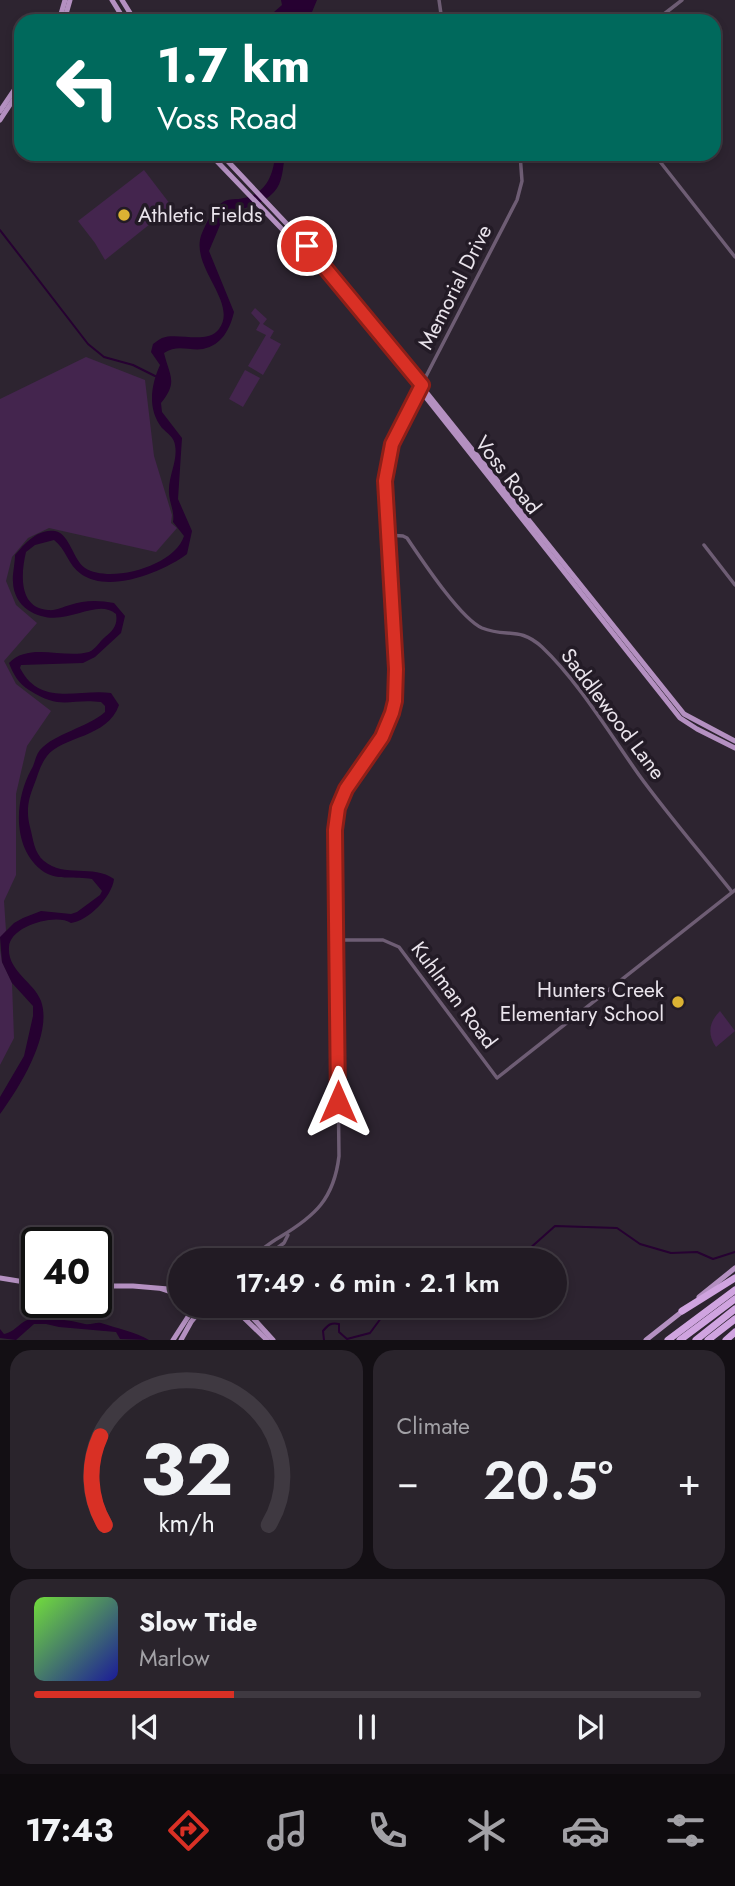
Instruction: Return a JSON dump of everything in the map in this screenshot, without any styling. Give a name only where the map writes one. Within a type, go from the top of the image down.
[{"type":"highway","points":[[682,1311],[735,1278]]},
{"type":"highway","points":[[668,1340],[735,1290]]},
{"type":"highway","points":[[680,1340],[735,1299]]},
{"type":"highway","points":[[696,1340],[735,1309]]},
{"type":"highway","points":[[708,1340],[735,1319]]},
{"type":"highway","points":[[728,1340],[735,1334]]},
{"type":"main road","points":[[0,111],[14,93]]},
{"type":"main road","points":[[0,120],[14,96]]},
{"type":"main road","name":"Voss Road","points":[[216,161],[304,248]]},
{"type":"main road","points":[[221,166],[222,161]]},
{"type":"main road","name":"Voss Road","points":[[227,161],[269,205],[421,387],[676,710],[689,724],[735,748]]},
{"type":"main road","name":"Voss Road","points":[[676,710],[735,741]]},
{"type":"main road","points":[[646,1340],[735,1268]]},
{"type":"main road","points":[[0,1278],[21,1281]]},
{"type":"main road","points":[[112,1286],[168,1289]]},
{"type":"main road","points":[[160,1288],[168,1291]]},
{"type":"main road","points":[[173,1340],[187,1318]]},
{"type":"main road","points":[[181,1340],[194,1318]]},
{"type":"main road","points":[[244,1318],[273,1340]]},
{"type":"main road","points":[[253,1318],[267,1340]]},
{"type":"street","points":[[664,14],[682,0]]},
{"type":"street","name":"Memorial Drive","points":[[264,1248],[289,1233],[318,1209],[328,1196],[337,1173],[335,830],[338,808],[346,789],[388,726],[395,701],[396,669],[384,486],[389,455],[392,444],[517,200],[522,181],[521,161]]},
{"type":"street","points":[[660,161],[735,257]]},
{"type":"street","name":"Saddlewood Lane","points":[[388,535],[407,538],[456,603],[480,627],[526,634],[541,646],[591,707],[664,807],[734,891]]},
{"type":"street","points":[[704,545],[735,585]]},
{"type":"street","name":"Kuhlman Road","points":[[337,940],[383,940],[400,947],[497,1078],[734,891]]},
{"type":"street","name":"Memorial Drive","points":[[277,1248],[284,1243],[289,1233]]},
{"type":"shaded area","points":[[281,0],[317,0],[312,12],[267,14],[282,5]]},
{"type":"shaded area","points":[[274,161],[284,161],[277,188],[258,203],[239,210],[226,211],[209,251],[234,312],[227,330],[220,340],[210,347],[174,349],[164,353],[171,384],[161,403],[162,412],[182,438],[178,499],[192,531],[187,554],[150,574],[106,582],[81,574],[54,540],[35,545],[26,552],[24,588],[31,603],[38,608],[54,610],[81,602],[103,601],[114,603],[125,616],[121,633],[95,657],[83,663],[21,665],[20,668],[38,688],[60,694],[111,693],[119,705],[105,724],[63,744],[47,756],[32,790],[28,811],[34,845],[44,861],[60,869],[97,872],[114,879],[104,900],[85,918],[71,923],[55,920],[35,923],[17,933],[11,940],[9,947],[12,963],[38,994],[43,1014],[42,1029],[32,1060],[0,1114],[0,1097],[24,1056],[33,1006],[12,983],[2,962],[0,937],[14,923],[41,911],[71,914],[77,912],[102,891],[92,879],[56,876],[44,872],[34,863],[21,838],[19,810],[25,782],[40,750],[54,739],[98,718],[105,712],[105,706],[101,702],[58,702],[40,696],[19,682],[9,663],[26,653],[89,652],[116,625],[116,614],[107,610],[98,609],[53,618],[28,610],[19,601],[14,590],[15,555],[37,534],[55,531],[64,537],[85,568],[110,574],[125,573],[155,564],[178,547],[184,536],[173,522],[169,493],[175,445],[172,437],[157,421],[152,405],[154,381],[160,365],[151,352],[153,344],[162,338],[207,336],[219,329],[223,307],[202,258],[202,233],[219,205],[258,192],[271,176]]},
{"type":"shaded area","name":"Athletic Fields","points":[[144,170],[170,204],[170,208],[105,260],[78,221]]},
{"type":"shaded area","points":[[255,308],[267,319],[263,324],[274,331],[270,338],[281,344],[263,375],[248,366],[266,335],[256,330],[260,323],[251,313]]},
{"type":"shaded area","points":[[86,357],[145,380],[154,456],[172,515],[171,523],[177,528],[156,552],[49,528],[28,538],[12,557],[6,581],[16,605],[37,623],[4,661],[16,684],[51,711],[27,746],[16,794],[16,875],[4,901],[6,931],[0,938],[0,399]]},
{"type":"shaded area","points":[[245,370],[260,378],[243,407],[229,399]]},
{"type":"shaded area","points":[[0,950],[2,962],[12,983],[14,1038],[0,1065]]},
{"type":"shaded area","points":[[720,1011],[735,1031],[716,1047],[710,1028]]},
{"type":"shaded area","points":[[48,1318],[87,1324],[101,1323],[149,1340],[120,1339],[116,1332],[46,1324],[34,1324],[16,1340],[0,1338],[0,1329],[4,1334],[8,1333],[25,1321]]},
{"type":"waterway","points":[[0,230],[88,344],[104,357],[133,365],[155,376]]},
{"type":"waterway","points":[[530,1248],[555,1226],[617,1228],[640,1244],[671,1253],[697,1252],[713,1259],[735,1252]]},
{"type":"waterway","points":[[324,1340],[323,1331],[334,1323],[339,1324],[339,1332],[347,1339],[370,1333],[381,1318]]},
{"type":"place","name":"Athletic Fields","points":[[124,215]]},
{"type":"place","name":"Hunters Creek Elementary School","points":[[678,1002]]},
{"type":"route","points":[[307,246],[422,385],[392,444],[386,468],[385,512],[396,669],[395,701],[382,737],[346,789],[338,808],[335,830],[338,1102]]}]
